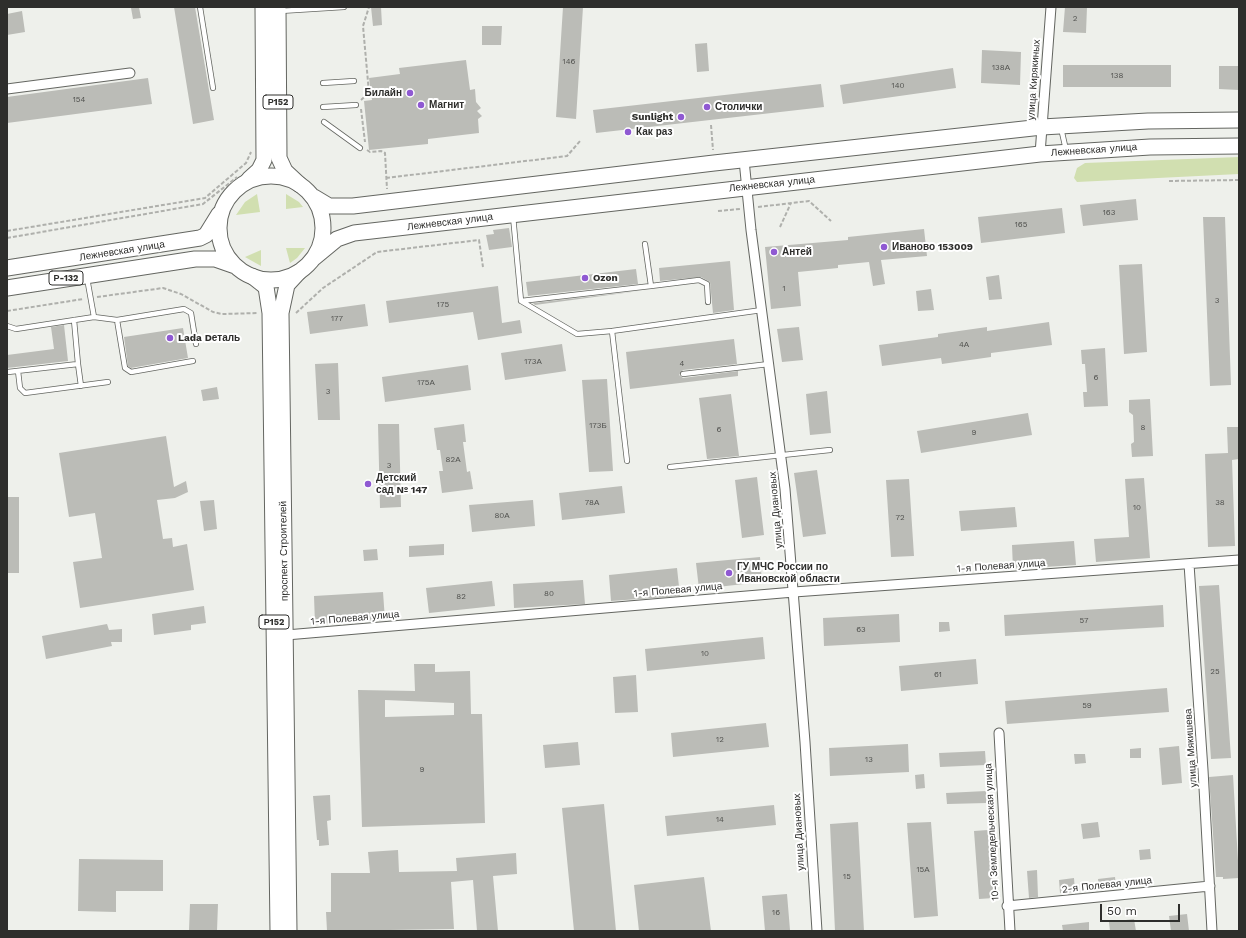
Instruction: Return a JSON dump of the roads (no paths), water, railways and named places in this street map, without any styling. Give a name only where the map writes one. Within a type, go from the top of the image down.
[{"type":"main road","name":"Р152","points":[[245,174],[259,170],[264,160],[271,9]]},
{"type":"main road","name":"Р152","points":[[271,9],[279,158],[285,171],[300,185]]},
{"type":"main road","points":[[314,196],[322,214],[322,240],[314,258],[299,272],[278,280],[264,279],[252,276],[236,266],[229,258],[220,240],[219,219],[221,209],[245,174],[280,176],[300,185],[329,206],[353,206],[1042,127],[1148,121],[1239,120]]},
{"type":"main road","name":"Лежневская улица","points":[[314,258],[331,243],[349,234],[513,214],[1040,154],[1150,147],[1239,146]]},
{"type":"main road","name":"Лежневская улица","points":[[7,268],[200,238],[206,235],[221,209]]},
{"type":"main road","name":"Лежневская улица","points":[[7,288],[195,259],[215,259],[236,266]]},
{"type":"main road","name":"проспект Строителей","points":[[278,931],[281,313],[287,285],[299,272]]},
{"type":"main road","name":"проспект Строителей","points":[[252,276],[266,287],[270,313],[289,931]]},
{"type":"street","name":"улица Кирякиных","points":[[1040,154],[1051,7]]},
{"type":"street","points":[[7,89],[130,73]]},
{"type":"street","name":"улица Диановых","points":[[744,160],[746,187],[781,455],[794,592],[817,931]]},
{"type":"street","name":"1-я Полевая улица","points":[[280,635],[794,592],[1239,560]]},
{"type":"street","name":"улица Мякишева","points":[[1189,564],[1212,931]]},
{"type":"street","name":"10-я Земледельческая улица","points":[[998,733],[1007,906],[1010,931]]},
{"type":"street","name":"2-я Полевая улица","points":[[1007,906],[1210,886]]},
{"type":"lane","points":[[200,7],[213,88]]},
{"type":"lane","points":[[271,9],[344,7]]},
{"type":"lane","points":[[323,83],[354,81]]},
{"type":"lane","points":[[324,107],[356,105]]},
{"type":"lane","points":[[324,122],[360,148]]},
{"type":"lane","points":[[1061,126],[1067,152]]},
{"type":"lane","points":[[513,214],[521,301]]},
{"type":"lane","points":[[645,244],[651,286]]},
{"type":"lane","points":[[87,275],[94,317]]},
{"type":"lane","points":[[521,301],[699,280],[707,284],[708,302]]},
{"type":"lane","points":[[521,301],[577,334],[612,331],[762,310]]},
{"type":"lane","points":[[7,326],[16,329],[94,317],[117,320],[184,309],[191,313],[196,344]]},
{"type":"lane","points":[[74,320],[80,386]]},
{"type":"lane","points":[[117,320],[125,368],[132,372],[193,361]]},
{"type":"lane","points":[[612,331],[627,461]]},
{"type":"lane","points":[[8,372],[78,364]]},
{"type":"lane","points":[[683,374],[769,364]]},
{"type":"lane","points":[[18,371],[20,388],[25,393],[108,382]]},
{"type":"lane","points":[[670,467],[830,450]]},
{"type":"place","name":"Билайн","points":[[410,93]]},
{"type":"place","name":"Магнит","points":[[421,105]]},
{"type":"place","name":"Столички","points":[[707,107]]},
{"type":"place","name":"Sunlight","points":[[681,117]]},
{"type":"place","name":"Как раз","points":[[628,132]]},
{"type":"place","name":"Иваново 153009","points":[[884,247]]},
{"type":"place","name":"Антей","points":[[774,252]]},
{"type":"place","name":"Ozon","points":[[585,278]]},
{"type":"place","name":"Lada Dеталь","points":[[170,338]]},
{"type":"place","name":"Детский сад № 147","points":[[368,484]]},
{"type":"place","name":"ГУ МЧС России по Ивановской области","points":[[729,573]]}]
